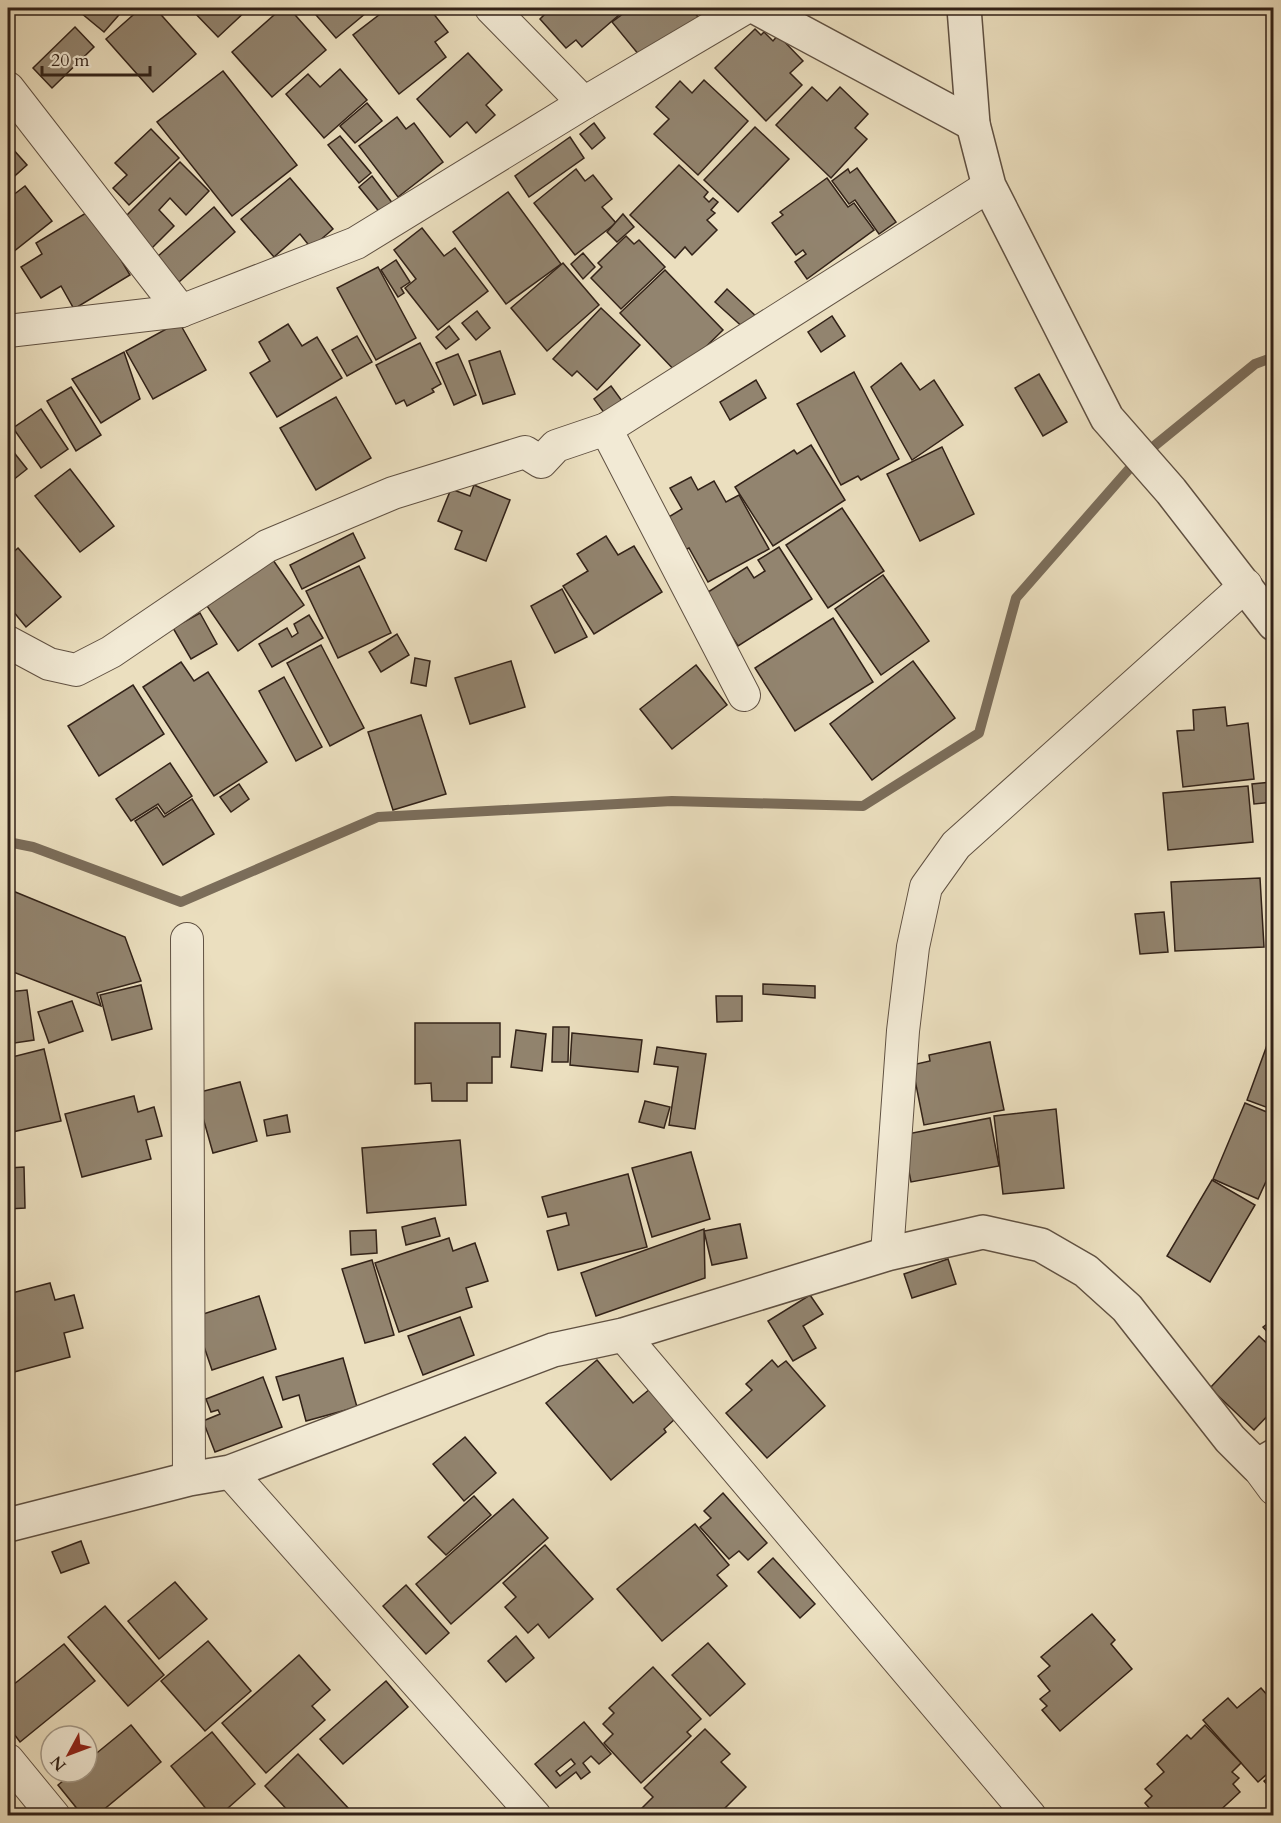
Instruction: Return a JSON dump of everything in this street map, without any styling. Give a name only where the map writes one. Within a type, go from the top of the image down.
[{"type":"street","points":[[491,8],[584,102]]},
{"type":"street","points":[[8,331],[181,311],[356,243],[584,102],[745,8]]},
{"type":"street","points":[[757,8],[973,123]]},
{"type":"street","points":[[964,8],[973,123],[988,186],[1107,418],[1171,491],[1274,624]]},
{"type":"street","points":[[8,88],[181,311]]},
{"type":"street","points":[[8,642],[49,664],[76,670],[111,652],[267,546],[393,493],[525,452],[542,462],[556,446],[606,429],[988,186]]},
{"type":"street","points":[[606,429],[744,695]]},
{"type":"street","points":[[887,1254],[903,1031],[913,947],[926,887],[956,845],[1246,585]]},
{"type":"street","points":[[187,939],[189,1479]]},
{"type":"street","points":[[8,1525],[189,1479],[230,1472],[553,1350],[623,1335],[887,1254],[983,1233],[1041,1245],[1086,1271],[1127,1308],[1230,1439],[1268,1470]]},
{"type":"street","points":[[623,1335],[1030,1815]]},
{"type":"street","points":[[230,1472],[535,1815]]},
{"type":"street","points":[[8,1760],[54,1815]]},
{"type":"building","points":[[75,8],[125,8],[104,32]]},
{"type":"building","points":[[141,8],[155,8],[196,54],[153,92],[106,39]]},
{"type":"building","points":[[190,8],[249,8],[218,37]]},
{"type":"building","points":[[282,8],[289,8],[326,50],[272,97],[232,52]]},
{"type":"building","points":[[310,8],[372,8],[336,38]]},
{"type":"building","points":[[388,8],[414,8],[419,14],[429,8],[448,32],[435,42],[446,57],[399,94],[353,35]]},
{"type":"building","points":[[545,8],[627,8],[582,47],[576,40],[566,48],[540,19],[548,11]]},
{"type":"building","points":[[631,8],[697,8],[693,11],[699,18],[644,61],[612,22]]},
{"type":"building","points":[[75,27],[94,47],[52,88],[33,68]]},
{"type":"building","points":[[755,29],[761,35],[764,32],[773,41],[778,35],[803,61],[790,73],[802,85],[766,121],[715,68]]},
{"type":"building","points":[[468,53],[502,90],[486,105],[495,115],[476,133],[467,122],[450,137],[417,99]]},
{"type":"building","points":[[340,69],[367,100],[324,138],[286,94],[308,74],[320,87]]},
{"type":"building","points":[[223,71],[297,165],[232,216],[157,122]]},
{"type":"building","points":[[704,80],[748,121],[698,175],[654,134],[669,119],[656,107],[680,81],[692,93]]},
{"type":"building","points":[[812,87],[827,101],[840,87],[868,114],[855,128],[867,139],[831,178],[776,125]]},
{"type":"building","points":[[367,103],[382,121],[355,143],[340,126]]},
{"type":"building","points":[[397,117],[406,129],[414,123],[443,162],[398,197],[359,146]]},
{"type":"building","points":[[594,123],[605,138],[592,149],[580,134]]},
{"type":"building","points":[[755,127],[789,159],[738,212],[704,180]]},
{"type":"building","points":[[151,129],[179,158],[129,205],[113,188],[127,175],[115,163]]},
{"type":"building","points":[[340,136],[371,173],[359,183],[328,145]]},
{"type":"building","points":[[570,137],[584,158],[529,197],[515,176]]},
{"type":"building","points":[[12,148],[27,165],[8,182],[8,152]]},
{"type":"building","points":[[180,162],[209,191],[186,215],[170,198],[159,210],[174,226],[152,248],[124,218]]},
{"type":"building","points":[[679,165],[708,192],[704,197],[709,202],[713,198],[718,202],[711,210],[715,213],[707,220],[717,230],[692,255],[685,247],[675,258],[630,215]]},
{"type":"building","points":[[857,168],[896,222],[879,234],[855,200],[849,204],[832,181],[848,169],[850,173]]},
{"type":"building","points":[[576,169],[585,181],[593,175],[612,199],[602,207],[616,223],[575,255],[534,203]]},
{"type":"building","points":[[372,176],[393,204],[381,214],[359,187]]},
{"type":"building","points":[[290,178],[333,229],[311,248],[300,234],[274,257],[241,219]]},
{"type":"building","points":[[827,178],[848,207],[854,203],[874,230],[807,279],[795,262],[806,254],[803,250],[796,255],[772,223],[783,215],[780,212]]},
{"type":"building","points":[[25,186],[52,221],[8,256],[8,199]]},
{"type":"building","points":[[508,192],[561,264],[506,304],[453,232]]},
{"type":"building","points":[[214,207],[235,232],[179,282],[157,257]]},
{"type":"building","points":[[91,210],[130,275],[74,309],[61,286],[41,298],[21,267],[42,254],[36,243]]},
{"type":"building","points":[[623,214],[634,227],[617,242],[607,232]]},
{"type":"building","points":[[422,228],[444,256],[455,248],[488,291],[438,330],[405,288],[416,279],[394,250]]},
{"type":"building","points":[[626,236],[634,244],[639,240],[665,267],[621,309],[591,278],[602,267],[598,263]]},
{"type":"building","points":[[583,253],[595,267],[583,279],[571,264]]},
{"type":"building","points":[[396,260],[410,282],[401,288],[404,293],[398,297],[381,270]]},
{"type":"building","points":[[563,263],[599,305],[547,351],[511,308]]},
{"type":"building","points":[[378,267],[416,338],[376,360],[337,288]]},
{"type":"building","points":[[665,270],[723,330],[678,374],[620,313]]},
{"type":"building","points":[[727,289],[758,318],[747,331],[715,302]]},
{"type":"building","points":[[601,308],[640,345],[597,390],[577,371],[572,376],[553,359]]},
{"type":"building","points":[[477,311],[490,328],[476,340],[462,323]]},
{"type":"building","points":[[832,316],[845,336],[821,352],[808,332]]},
{"type":"building","points":[[179,322],[206,370],[153,399],[126,351]]},
{"type":"building","points":[[288,324],[302,346],[317,337],[342,378],[277,417],[250,373],[270,361],[259,342]]},
{"type":"building","points":[[449,326],[459,339],[446,349],[436,337]]},
{"type":"building","points":[[357,336],[372,362],[347,376],[332,350]]},
{"type":"building","points":[[420,343],[441,384],[432,389],[434,392],[407,406],[404,400],[396,404],[376,365]]},
{"type":"building","points":[[500,351],[515,394],[483,404],[469,361]]},
{"type":"building","points":[[124,352],[140,399],[101,423],[72,379]]},
{"type":"building","points":[[458,354],[476,395],[454,405],[436,363]]},
{"type":"building","points":[[901,363],[920,390],[934,380],[963,425],[912,460],[871,387]]},
{"type":"building","points":[[854,372],[899,459],[861,480],[858,476],[841,485],[797,404]]},
{"type":"building","points":[[1039,374],[1067,422],[1043,436],[1015,388]]},
{"type":"building","points":[[756,380],[766,398],[730,420],[720,402]]},
{"type":"building","points":[[611,386],[625,405],[608,418],[594,399]]},
{"type":"building","points":[[71,387],[101,435],[76,451],[47,401]]},
{"type":"building","points":[[336,397],[371,458],[316,490],[280,428]]},
{"type":"building","points":[[41,409],[68,449],[41,468],[13,428]]},
{"type":"building","points":[[8,445],[27,469],[8,484]]},
{"type":"building","points":[[811,445],[845,500],[773,546],[735,487],[794,450],[797,454]]},
{"type":"building","points":[[942,447],[974,514],[920,541],[887,474]]},
{"type":"building","points":[[70,469],[114,526],[80,552],[35,496]]},
{"type":"building","points":[[691,477],[698,490],[714,481],[726,502],[739,495],[769,549],[708,582],[689,548],[685,550],[667,518],[682,509],[670,488]]},
{"type":"building","points":[[474,485],[510,500],[486,561],[455,549],[462,531],[438,521],[451,489],[470,496]]},
{"type":"building","points":[[842,508],[884,571],[828,608],[786,545]]},
{"type":"building","points":[[353,533],[365,558],[302,589],[290,565]]},
{"type":"building","points":[[606,536],[618,555],[634,546],[662,592],[594,634],[563,586],[588,571],[577,554]]},
{"type":"building","points":[[779,547],[812,599],[738,646],[705,594],[747,567],[754,578],[765,571],[758,560]]},
{"type":"building","points":[[18,548],[61,597],[26,627],[8,605],[8,557]]},
{"type":"building","points":[[273,560],[304,605],[238,651],[207,606]]},
{"type":"building","points":[[359,566],[391,633],[338,658],[306,591]]},
{"type":"building","points":[[883,575],[929,641],[881,675],[835,609]]},
{"type":"building","points":[[562,589],[587,637],[555,653],[531,606]]},
{"type":"building","points":[[200,613],[217,644],[191,659],[173,628]]},
{"type":"building","points":[[309,615],[323,638],[272,667],[259,644],[287,628],[292,637],[298,633],[294,624]]},
{"type":"building","points":[[833,618],[873,682],[795,731],[755,668]]},
{"type":"building","points":[[397,634],[409,655],[381,672],[369,652]]},
{"type":"building","points":[[321,645],[364,728],[330,746],[287,663]]},
{"type":"building","points":[[415,658],[430,661],[426,686],[411,683]]},
{"type":"building","points":[[511,661],[525,707],[470,724],[455,678]]},
{"type":"building","points":[[913,661],[955,718],[872,780],[830,724]]},
{"type":"building","points":[[181,662],[194,681],[208,672],[267,762],[214,796],[143,687]]},
{"type":"building","points":[[696,665],[727,705],[672,749],[640,709]]},
{"type":"building","points":[[284,677],[322,747],[296,761],[259,691]]},
{"type":"building","points":[[133,685],[164,734],[99,776],[68,726]]},
{"type":"building","points":[[1225,707],[1227,726],[1248,723],[1254,779],[1183,787],[1177,731],[1194,730],[1193,710]]},
{"type":"building","points":[[421,715],[446,794],[393,810],[368,732]]},
{"type":"building","points":[[170,763],[192,796],[165,814],[158,804],[131,821],[116,799]]},
{"type":"building","points":[[1273,782],[1274,802],[1254,804],[1252,784]]},
{"type":"building","points":[[239,784],[249,799],[231,812],[220,797]]},
{"type":"building","points":[[1248,786],[1253,842],[1168,850],[1163,793]]},
{"type":"building","points":[[192,799],[214,834],[163,865],[135,821],[157,807],[164,817]]},
{"type":"building","points":[[1260,878],[1264,947],[1175,951],[1171,882]]},
{"type":"building","points":[[8,889],[125,937],[141,981],[97,993],[101,1006],[8,970]]},
{"type":"building","points":[[1164,912],[1168,952],[1140,954],[1135,914]]},
{"type":"building","points":[[763,984],[815,986],[815,998],[763,994]]},
{"type":"building","points":[[141,985],[152,1029],[112,1040],[100,995]]},
{"type":"building","points":[[27,990],[34,1040],[8,1044],[8,992]]},
{"type":"building","points":[[716,996],[742,996],[742,1021],[717,1022]]},
{"type":"building","points":[[72,1001],[83,1031],[49,1043],[38,1012]]},
{"type":"building","points":[[415,1023],[500,1023],[500,1057],[492,1057],[492,1083],[467,1083],[467,1101],[432,1101],[431,1083],[415,1084]]},
{"type":"building","points":[[1274,1026],[1274,1110],[1247,1100]]},
{"type":"building","points":[[553,1027],[569,1027],[568,1062],[552,1062]]},
{"type":"building","points":[[516,1030],[546,1034],[542,1071],[511,1067]]},
{"type":"building","points":[[572,1033],[642,1040],[638,1072],[570,1065]]},
{"type":"building","points":[[990,1042],[1004,1110],[924,1125],[912,1065],[930,1061],[929,1055]]},
{"type":"building","points":[[657,1047],[706,1054],[695,1129],[669,1125],[678,1067],[654,1064]]},
{"type":"building","points":[[44,1049],[61,1121],[8,1133],[8,1058]]},
{"type":"building","points":[[240,1082],[257,1141],[213,1153],[196,1093]]},
{"type":"building","points":[[134,1096],[138,1112],[154,1107],[162,1136],[146,1140],[151,1159],[82,1177],[65,1114]]},
{"type":"building","points":[[645,1101],[670,1107],[664,1128],[639,1122]]},
{"type":"building","points":[[1245,1103],[1274,1115],[1274,1164],[1258,1199],[1213,1179]]},
{"type":"building","points":[[1056,1109],[1064,1188],[1003,1194],[994,1116]]},
{"type":"building","points":[[287,1115],[290,1132],[267,1136],[264,1120]]},
{"type":"building","points":[[990,1118],[999,1166],[911,1182],[902,1135]]},
{"type":"building","points":[[460,1140],[466,1205],[367,1213],[362,1148]]},
{"type":"building","points":[[691,1152],[710,1219],[652,1237],[632,1168]]},
{"type":"building","points":[[24,1167],[25,1208],[8,1209],[8,1168]]},
{"type":"building","points":[[628,1174],[647,1247],[558,1270],[547,1231],[569,1225],[566,1213],[548,1217],[542,1197]]},
{"type":"building","points":[[1212,1180],[1255,1205],[1210,1282],[1167,1256]]},
{"type":"building","points":[[435,1218],[440,1236],[406,1245],[402,1227]]},
{"type":"building","points":[[740,1224],[747,1258],[712,1265],[704,1231]]},
{"type":"building","points":[[704,1229],[705,1278],[596,1316],[581,1273]]},
{"type":"building","points":[[376,1230],[377,1253],[351,1255],[350,1231]]},
{"type":"building","points":[[449,1238],[453,1251],[475,1243],[488,1281],[466,1288],[472,1307],[399,1332],[375,1263]]},
{"type":"building","points":[[948,1259],[956,1284],[912,1298],[904,1274]]},
{"type":"building","points":[[372,1260],[394,1335],[365,1343],[342,1269]]},
{"type":"building","points":[[50,1283],[55,1300],[74,1295],[83,1328],[64,1333],[70,1357],[14,1372],[8,1348],[8,1294]]},
{"type":"building","points":[[810,1295],[823,1314],[803,1326],[816,1348],[793,1361],[768,1321]]},
{"type":"building","points":[[259,1296],[276,1349],[212,1370],[194,1317]]},
{"type":"building","points":[[460,1317],[474,1355],[423,1375],[408,1336]]},
{"type":"building","points":[[1274,1319],[1274,1339],[1263,1327]]},
{"type":"building","points":[[1259,1336],[1274,1350],[1274,1409],[1254,1430],[1210,1388]]},
{"type":"building","points":[[343,1358],[357,1407],[306,1421],[299,1395],[283,1400],[276,1377]]},
{"type":"building","points":[[597,1360],[633,1403],[650,1389],[675,1419],[664,1429],[666,1432],[611,1480],[546,1403]]},
{"type":"building","points":[[772,1360],[778,1367],[786,1361],[825,1406],[767,1458],[726,1413],[752,1390],[746,1384]]},
{"type":"building","points":[[263,1377],[282,1427],[215,1452],[203,1421],[220,1414],[218,1410],[211,1412],[206,1399]]},
{"type":"building","points":[[465,1437],[496,1473],[464,1501],[433,1464]]},
{"type":"building","points":[[723,1493],[767,1543],[748,1560],[739,1551],[729,1559],[700,1527],[711,1518],[704,1511]]},
{"type":"building","points":[[474,1496],[491,1515],[446,1555],[428,1537]]},
{"type":"building","points":[[513,1499],[548,1538],[451,1624],[416,1584]]},
{"type":"building","points":[[695,1524],[729,1565],[717,1575],[727,1586],[662,1641],[617,1589]]},
{"type":"building","points":[[81,1541],[89,1563],[61,1573],[52,1552]]},
{"type":"building","points":[[545,1545],[593,1599],[549,1638],[538,1624],[528,1633],[505,1607],[516,1597],[503,1583]]},
{"type":"building","points":[[773,1558],[815,1604],[800,1618],[758,1572]]},
{"type":"building","points":[[175,1582],[207,1619],[159,1659],[128,1621]]},
{"type":"building","points":[[406,1585],[449,1633],[426,1654],[383,1606]]},
{"type":"building","points":[[105,1606],[164,1675],[128,1706],[68,1637]]},
{"type":"building","points":[[1092,1614],[1115,1640],[1111,1644],[1132,1669],[1060,1731],[1042,1710],[1047,1706],[1040,1699],[1050,1691],[1038,1676],[1050,1666],[1041,1657]]},
{"type":"building","points":[[516,1636],[534,1658],[506,1682],[488,1661]]},
{"type":"building","points":[[208,1641],[251,1691],[205,1731],[161,1681]]},
{"type":"building","points":[[708,1643],[745,1684],[710,1716],[672,1675]]},
{"type":"building","points":[[64,1644],[95,1681],[42,1724],[39,1724],[39,1727],[20,1742],[8,1726],[8,1689]]},
{"type":"building","points":[[299,1655],[330,1690],[312,1706],[325,1720],[266,1773],[222,1723]]},
{"type":"building","points":[[653,1667],[701,1719],[687,1732],[691,1736],[641,1783],[604,1743],[613,1734],[603,1724],[614,1713],[609,1708]]},
{"type":"building","points":[[386,1681],[408,1707],[343,1764],[320,1739]]},
{"type":"building","points":[[1261,1688],[1268,1696],[1274,1691],[1274,1768],[1258,1782],[1203,1720],[1228,1698],[1237,1708]]},
{"type":"building","points":[[584,1722],[611,1754],[599,1764],[591,1756],[583,1763],[590,1772],[581,1779],[576,1772],[556,1788],[535,1764]],"holes":[[[571,1759],[575,1764],[560,1776],[556,1771]]]},
{"type":"building","points":[[131,1725],[161,1762],[96,1816],[83,1816],[58,1785],[99,1784],[99,1751]]},
{"type":"building","points":[[1205,1725],[1241,1763],[1232,1772],[1239,1778],[1233,1784],[1240,1792],[1214,1816],[1156,1816],[1145,1803],[1152,1796],[1145,1789],[1164,1772],[1157,1764],[1187,1735],[1191,1739]]},
{"type":"building","points":[[705,1729],[730,1754],[721,1762],[746,1787],[717,1816],[641,1816],[638,1812],[653,1797],[644,1788]]},
{"type":"building","points":[[212,1732],[255,1784],[219,1816],[212,1816],[171,1766]]},
{"type":"building","points":[[298,1754],[350,1810],[344,1816],[293,1816],[265,1786]]},
{"type":"building","points":[[1274,1773],[1274,1792],[1264,1781]]},
{"type":"waterway","points":[[8,842],[33,847],[181,902],[378,817],[672,801],[863,806],[979,733],[1016,598],[1137,460],[1255,364],[1274,357]]}]
